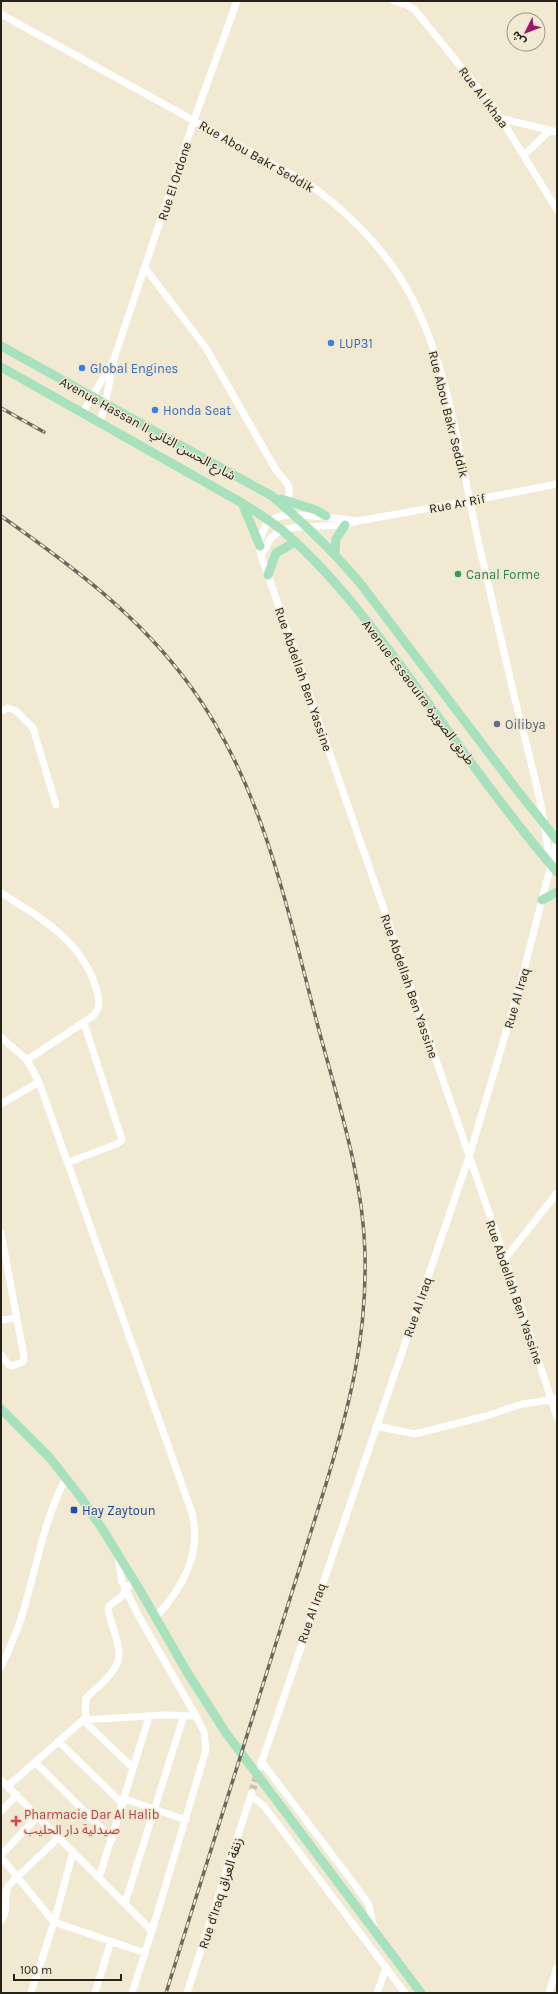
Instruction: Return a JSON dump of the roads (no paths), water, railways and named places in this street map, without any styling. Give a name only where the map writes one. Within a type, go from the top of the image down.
[{"type":"main road","name":"Avenue Hassan II شارع الحسن الثاني","points":[[1,346],[105,405],[272,496],[293,514]]},
{"type":"main road","name":"Avenue Hassan II شارع الحسن الثاني","points":[[1,367],[242,502],[270,521]]},
{"type":"main road","points":[[272,496],[316,510],[326,516]]},
{"type":"main road","points":[[242,502],[261,550]]},
{"type":"main road","name":"Avenue Essaouira طريق الصويرة","points":[[293,514],[308,526],[335,553],[360,583],[557,841]]},
{"type":"main road","name":"Avenue Essaouira طريق الصويرة","points":[[270,521],[295,542],[346,596],[383,642],[483,779],[557,872]]},
{"type":"main road","points":[[335,553],[337,535],[345,525]]},
{"type":"main road","points":[[268,575],[276,553],[295,542]]},
{"type":"main road","points":[[542,900],[557,892]]},
{"type":"main road","points":[[1,1409],[50,1458],[66,1478],[134,1579],[187,1672],[226,1733],[421,1993]]},
{"type":"street","name":"Rue Al Ikhaa","points":[[394,1],[407,5],[415,10],[503,119],[557,210]]},
{"type":"street","name":"Rue El Ordone","points":[[100,422],[114,359],[194,120],[237,2]]},
{"type":"street","name":"Rue Abou Bakr Seddik","points":[[1,14],[312,186],[334,202],[384,256],[411,297],[436,354],[447,395],[470,501],[538,790],[550,864]]},
{"type":"street","points":[[503,119],[553,132]]},
{"type":"street","points":[[525,154],[553,132]]},
{"type":"street","points":[[145,268],[206,348],[276,470],[288,483],[291,490],[288,502]]},
{"type":"street","name":"Rue El Ordone","points":[[83,412],[114,359]]},
{"type":"street","name":"Rue Ar Rif","points":[[281,530],[308,526],[345,525],[358,521],[557,484]]},
{"type":"street","name":"Rue Ar Rif","points":[[270,521],[285,514],[293,514],[326,516],[358,521]]},
{"type":"street","points":[[261,550],[265,528],[270,521]]},
{"type":"street","points":[[261,550],[271,538],[281,530]]},
{"type":"street","name":"Rue Abdellah Ben Yassine","points":[[261,550],[268,575],[554,1400],[557,1418]]},
{"type":"street","points":[[1,710],[8,708],[15,710],[33,728],[56,805]]},
{"type":"street","name":"Rue Al Iraq","points":[[374,1929],[369,1906],[358,1889],[261,1764],[469,1157],[522,978],[557,841]]},
{"type":"street","points":[[1,893],[32,912],[63,936],[90,970],[100,1000],[99,1010],[84,1023],[27,1060]]},
{"type":"street","points":[[68,1162],[117,1144],[122,1140],[84,1023]]},
{"type":"street","points":[[1,1038],[27,1060],[39,1082],[192,1513],[196,1530],[193,1553],[180,1588],[156,1617]]},
{"type":"street","points":[[1,1104],[39,1082]]},
{"type":"street","points":[[505,1259],[557,1193]]},
{"type":"street","points":[[1,1233],[24,1357],[23,1362],[12,1366],[8,1364],[1,1355]]},
{"type":"street","points":[[1,1320],[17,1318]]},
{"type":"street","points":[[376,1426],[414,1434],[486,1416],[522,1404],[554,1400]]},
{"type":"street","points":[[1,1667],[17,1632],[52,1508],[66,1478]]},
{"type":"street","points":[[118,1554],[120,1574],[126,1590],[196,1716],[204,1732],[206,1750],[146,1953],[132,1993]]},
{"type":"street","points":[[133,1768],[85,1719],[85,1712],[86,1698],[112,1672],[120,1657],[108,1608],[126,1590],[134,1579]]},
{"type":"street","points":[[8,1786],[85,1719],[184,1715],[196,1716]]},
{"type":"street","points":[[125,1903],[156,1810],[184,1715]]},
{"type":"street","points":[[99,1878],[149,1717]]},
{"type":"street","points":[[58,1741],[124,1801],[186,1820]]},
{"type":"street","points":[[36,1763],[112,1839]]},
{"type":"street","points":[[1,1780],[152,1931]]},
{"type":"street","name":"Rue d'Iraq زنقة العراق","points":[[187,1993],[252,1794],[264,1806],[386,1968]]},
{"type":"street","points":[[1,1811],[17,1795]]},
{"type":"street","points":[[37,1817],[1,1856],[18,1878],[54,1922],[146,1953]]},
{"type":"street","points":[[1,1921],[7,1910],[7,1890],[11,1884],[58,1838]]},
{"type":"street","points":[[31,1993],[54,1922],[73,1852]]},
{"type":"street","points":[[95,1993],[111,1941]]},
{"type":"street","points":[[549,1993],[557,1966]]},
{"type":"street","points":[[377,1993],[386,1968]]},
{"type":"street","points":[[386,1968],[405,1993]]},
{"type":"tunnel","points":[[252,1792],[258,1771]]},
{"type":"railway","points":[[1,408],[44,432]]},
{"type":"railway","points":[[1,516],[79,573],[150,637],[191,687],[216,726],[238,767],[256,810],[285,899],[349,1142],[360,1197],[365,1253],[365,1284],[360,1342],[349,1398],[326,1484],[166,1993]]},
{"type":"place","name":"LUP31","points":[[331,343]]},
{"type":"place","name":"Global Engines","points":[[82,368]]},
{"type":"place","name":"Honda Seat","points":[[155,410]]},
{"type":"place","name":"Canal Forme","points":[[458,574]]},
{"type":"place","name":"Oilibya","points":[[497,724]]},
{"type":"place","name":"Hay Zaytoun","points":[[74,1510]]},
{"type":"place","name":"Pharmacie Dar Al Halib صيدلية دار الحليب","points":[[16,1821]]}]
